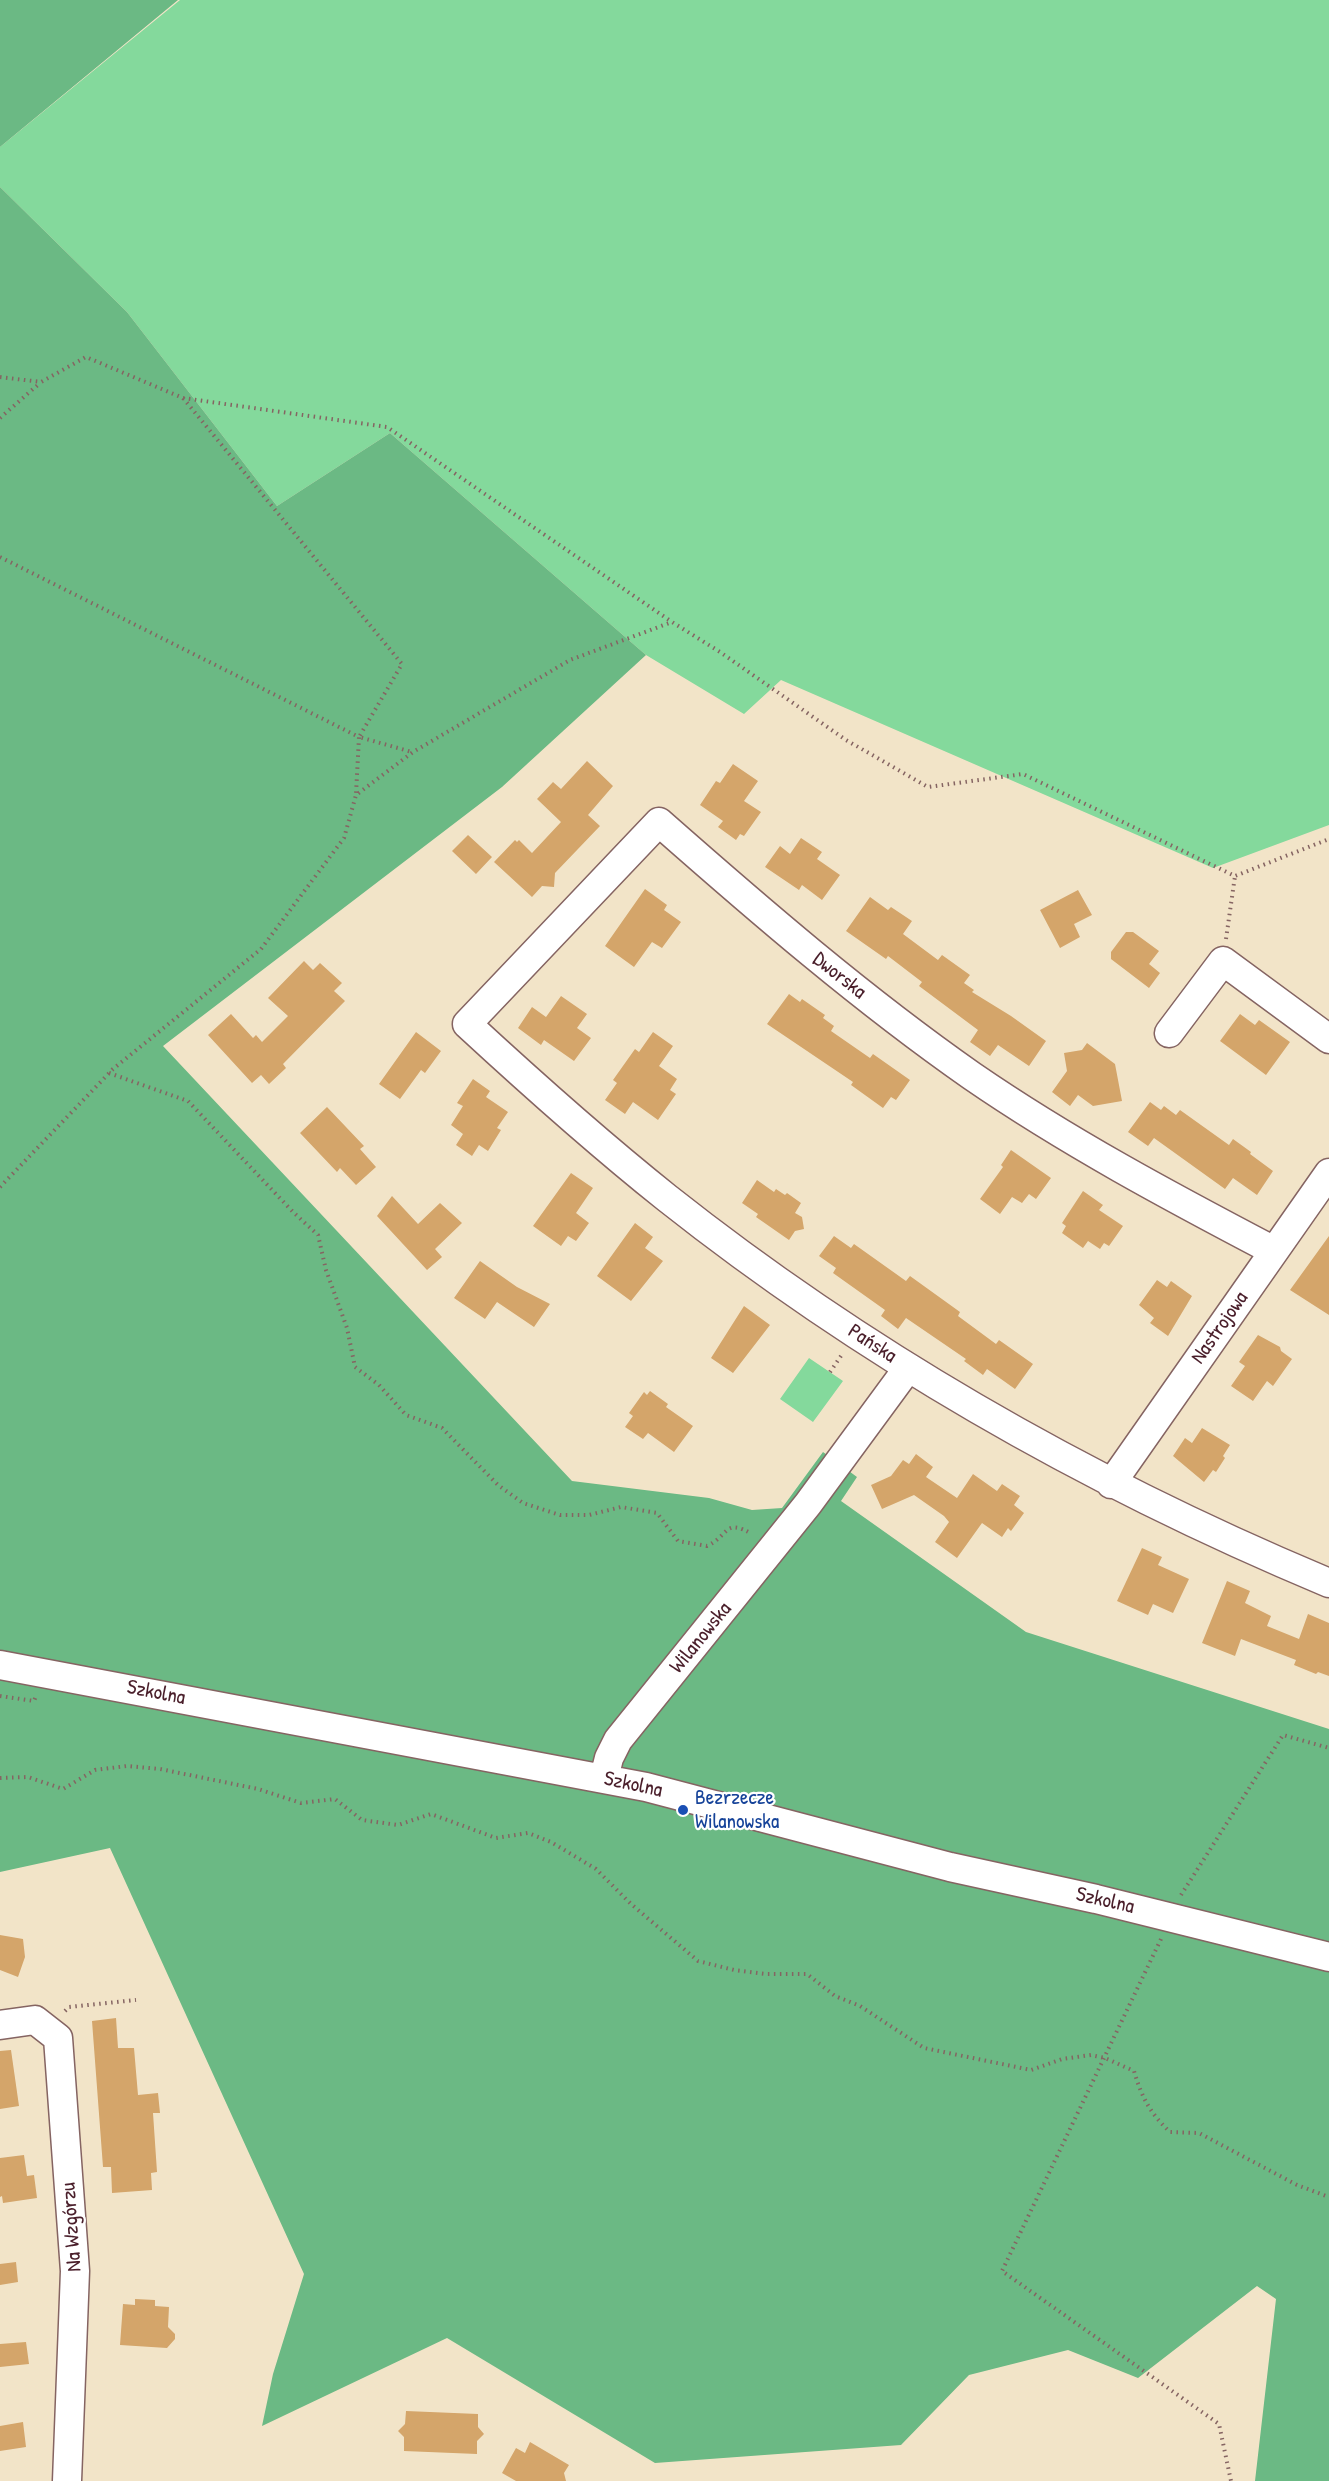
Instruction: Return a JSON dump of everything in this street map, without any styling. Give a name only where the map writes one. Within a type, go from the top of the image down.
[{"type":"street","name":"Dworska","points":[[467,1024],[659,822],[782,930],[848,984],[974,1076],[1114,1164],[1274,1251]]},
{"type":"street","points":[[1169,1033],[1223,961],[1329,1039]]},
{"type":"street","name":"Pańska","points":[[467,1024],[569,1116],[667,1198],[787,1288],[908,1368],[1026,1438],[1111,1484],[1253,1551],[1329,1583]]},
{"type":"street","name":"Nastrojowa","points":[[1111,1484],[1329,1173]]},
{"type":"street","name":"Wilanowska","points":[[604,1778],[609,1758],[618,1740],[808,1504],[908,1368]]},
{"type":"street","name":"Szkolna","points":[[0,1665],[604,1778],[703,1801],[941,1865],[1167,1916],[1329,1957]]},
{"type":"street","points":[[0,2025],[35,2020],[46,2028]]},
{"type":"street","name":"Na Wzgórzu","points":[[46,2028],[58,2038],[75,2271],[67,2481]]},
{"type":"path","points":[[0,418],[41,382],[86,357],[183,398],[387,427],[672,622]]},
{"type":"path","points":[[0,377],[41,382]]},
{"type":"path","points":[[183,398],[402,664],[359,737],[356,795]]},
{"type":"path","points":[[0,557],[359,737],[413,752]]},
{"type":"path","points":[[1223,961],[1235,876]]},
{"type":"path","points":[[109,1073],[188,1101],[293,1212],[318,1235],[326,1270],[347,1328],[355,1367],[379,1385],[406,1415],[442,1428],[510,1494],[523,1503],[560,1515],[589,1515],[621,1507],[657,1513],[678,1540],[689,1543],[707,1546],[732,1526],[739,1526],[773,1546]]},
{"type":"path","points":[[0,1696],[34,1701],[36,1695],[41,1693]]},
{"type":"path","points":[[1232,2481],[1220,2424],[1002,2271],[1159,1946],[1167,1916],[1284,1735],[1329,1748]]},
{"type":"path","points":[[0,1778],[28,1777],[63,1789],[94,1770],[127,1766],[149,1768],[258,1789],[301,1803],[335,1799],[362,1820],[398,1825],[431,1814],[496,1838],[528,1833],[551,1842],[596,1869],[640,1912],[698,1961],[734,1970],[765,1974],[807,1974],[835,1996],[860,2006],[924,2048],[1031,2070],[1062,2059],[1091,2055],[1105,2058],[1134,2071],[1142,2097],[1158,2120],[1170,2132],[1199,2133],[1297,2185],[1329,2197]]},
{"type":"path","points":[[46,2028],[69,2007],[136,2000]]},
{"type":"green space","points":[[0,0],[178,0],[0,147]]},
{"type":"green space","points":[[180,0],[1329,0],[1329,825],[1213,868],[781,680],[744,714],[646,655],[390,433],[277,506],[127,312],[0,187],[0,147]]},
{"type":"green space","points":[[0,187],[127,312],[277,506],[390,433],[646,655],[502,787],[163,1046],[572,1481],[709,1498],[752,1510],[782,1508],[823,1452],[857,1477],[841,1501],[1026,1632],[1329,1729],[1329,2481],[1255,2481],[1276,2299],[1257,2286],[1138,2378],[1068,2350],[969,2375],[901,2445],[655,2463],[447,2338],[262,2426],[273,2374],[304,2274],[110,1848],[0,1872]]},
{"type":"green space","points":[[809,1358],[843,1381],[813,1422],[780,1399]]},
{"type":"building","points":[[587,761],[613,786],[588,815],[600,826],[555,873],[554,887],[542,886],[532,897],[494,862],[515,840],[517,842],[519,840],[532,853],[561,822],[537,799],[553,782],[561,789]]},
{"type":"building","points":[[733,764],[758,781],[744,801],[761,812],[744,836],[740,834],[736,840],[718,827],[723,821],[700,805],[716,781],[720,783]]},
{"type":"building","points":[[468,835],[492,857],[476,874],[452,851]]},
{"type":"building","points":[[801,838],[822,852],[817,859],[840,875],[822,900],[802,885],[799,890],[765,867],[780,846],[790,854]]},
{"type":"building","points":[[645,889],[667,905],[664,910],[681,922],[662,948],[652,942],[634,967],[605,946]]},
{"type":"building","points":[[1078,890],[1092,915],[1074,924],[1080,937],[1060,948],[1040,910]]},
{"type":"building","points":[[870,897],[888,910],[891,907],[912,921],[903,934],[938,960],[942,955],[970,975],[964,983],[974,990],[972,992],[1046,1041],[1029,1066],[998,1045],[990,1056],[970,1042],[978,1030],[919,986],[922,982],[888,956],[886,959],[846,931]]},
{"type":"building","points":[[1126,932],[1133,932],[1159,951],[1149,964],[1160,973],[1149,988],[1111,959],[1111,952]]},
{"type":"building","points":[[304,961],[313,970],[320,963],[342,983],[334,991],[345,1001],[283,1064],[286,1068],[269,1084],[261,1075],[252,1083],[208,1035],[231,1014],[253,1038],[256,1035],[262,1042],[288,1016],[268,998]]},
{"type":"building","points":[[789,994],[800,1002],[802,999],[825,1015],[823,1018],[834,1026],[831,1031],[870,1058],[873,1054],[910,1080],[896,1100],[891,1097],[883,1108],[851,1085],[853,1082],[767,1024]]},
{"type":"building","points":[[561,996],[587,1014],[577,1028],[591,1038],[574,1061],[544,1040],[541,1045],[518,1028],[532,1007],[546,1017]]},
{"type":"building","points":[[1240,1014],[1255,1025],[1259,1020],[1290,1042],[1266,1075],[1220,1041]]},
{"type":"building","points":[[416,1032],[441,1051],[425,1073],[421,1070],[400,1099],[379,1084]]},
{"type":"building","points":[[653,1032],[673,1046],[659,1066],[677,1079],[670,1090],[676,1094],[658,1120],[633,1102],[625,1114],[605,1100],[617,1083],[613,1080],[635,1049],[639,1052]]},
{"type":"building","points":[[1087,1043],[1115,1064],[1122,1101],[1093,1106],[1078,1095],[1070,1106],[1052,1092],[1067,1071],[1064,1053],[1082,1050]]},
{"type":"building","points":[[473,1079],[490,1091],[486,1097],[508,1112],[497,1128],[501,1130],[488,1151],[479,1145],[472,1156],[456,1145],[463,1134],[451,1125],[463,1106],[457,1103]]},
{"type":"building","points":[[1150,1102],[1161,1110],[1164,1106],[1176,1115],[1180,1110],[1229,1145],[1233,1139],[1273,1171],[1257,1195],[1233,1178],[1225,1189],[1154,1138],[1148,1146],[1128,1132]]},
{"type":"building","points":[[327,1107],[364,1146],[360,1149],[376,1167],[356,1185],[340,1168],[337,1172],[300,1133]]},
{"type":"building","points":[[1011,1150],[1051,1178],[1036,1199],[1029,1194],[1022,1203],[1012,1197],[1000,1214],[980,1199],[1003,1167],[1001,1165]]},
{"type":"building","points":[[571,1173],[593,1188],[576,1213],[589,1223],[576,1241],[568,1236],[561,1246],[533,1226]]},
{"type":"building","points":[[757,1180],[774,1192],[776,1189],[785,1195],[787,1193],[801,1203],[795,1213],[802,1217],[804,1229],[795,1231],[789,1240],[756,1217],[758,1214],[742,1203]]},
{"type":"building","points":[[1083,1191],[1103,1205],[1099,1210],[1123,1226],[1109,1246],[1104,1243],[1100,1249],[1088,1241],[1083,1248],[1062,1233],[1066,1226],[1062,1223]]},
{"type":"building","points":[[392,1196],[418,1224],[440,1203],[462,1223],[435,1249],[442,1257],[427,1270],[377,1216]]},
{"type":"building","points":[[635,1223],[653,1237],[645,1248],[663,1261],[631,1301],[597,1276]]},
{"type":"building","points":[[834,1236],[851,1248],[854,1244],[906,1281],[910,1276],[960,1312],[958,1316],[996,1344],[999,1340],[1033,1364],[1015,1389],[987,1369],[983,1375],[964,1361],[966,1359],[906,1318],[898,1329],[881,1316],[885,1310],[833,1273],[836,1268],[819,1256]]},
{"type":"building","points":[[1329,1236],[1329,1315],[1290,1290]]},
{"type":"building","points":[[480,1261],[517,1287],[550,1304],[534,1327],[497,1302],[485,1319],[454,1298]]},
{"type":"building","points":[[1157,1280],[1167,1287],[1171,1281],[1192,1296],[1168,1336],[1150,1323],[1154,1318],[1139,1305]]},
{"type":"building","points":[[744,1306],[770,1325],[733,1373],[711,1358]]},
{"type":"building","points":[[1258,1335],[1280,1347],[1281,1351],[1292,1359],[1273,1386],[1267,1381],[1253,1401],[1231,1386],[1245,1366],[1239,1362]]},
{"type":"building","points":[[650,1391],[668,1404],[666,1407],[693,1426],[674,1452],[648,1433],[643,1439],[625,1427],[633,1416],[629,1413],[644,1392],[647,1395]]},
{"type":"building","points":[[1202,1428],[1230,1445],[1216,1472],[1213,1470],[1204,1482],[1173,1456],[1185,1438],[1192,1443]]},
{"type":"building","points":[[916,1454],[933,1467],[926,1477],[957,1498],[973,1474],[997,1491],[1002,1484],[1020,1496],[1014,1505],[1024,1513],[1011,1531],[1008,1528],[1002,1537],[982,1523],[957,1558],[935,1542],[949,1522],[944,1516],[914,1495],[882,1509],[871,1485],[891,1476],[903,1460],[909,1464]]},
{"type":"building","points":[[1142,1548],[1162,1557],[1158,1565],[1189,1579],[1173,1613],[1153,1604],[1148,1615],[1117,1601]]},
{"type":"building","points":[[1227,1581],[1250,1591],[1245,1603],[1271,1616],[1267,1626],[1299,1639],[1308,1614],[1329,1623],[1329,1676],[1318,1672],[1316,1674],[1294,1665],[1296,1660],[1241,1639],[1235,1656],[1202,1643]]},
{"type":"building","points":[[0,1935],[23,1939],[25,1957],[18,1977],[0,1970]]},
{"type":"building","points":[[116,2018],[118,2048],[134,2048],[138,2095],[158,2093],[160,2113],[153,2113],[157,2172],[151,2173],[152,2190],[112,2193],[111,2167],[103,2167],[92,2021]]},
{"type":"building","points":[[11,2050],[19,2106],[0,2109],[0,2051]]},
{"type":"building","points":[[24,2155],[27,2176],[34,2175],[37,2198],[3,2203],[2,2196],[0,2197],[0,2158]]},
{"type":"building","points":[[16,2262],[18,2282],[0,2285],[0,2264]]},
{"type":"building","points":[[135,2299],[155,2300],[155,2306],[169,2307],[168,2327],[175,2334],[175,2339],[167,2348],[120,2345],[123,2304],[135,2305]]},
{"type":"building","points":[[26,2342],[29,2364],[0,2367],[0,2344]]},
{"type":"building","points":[[406,2411],[478,2414],[478,2427],[484,2434],[477,2441],[477,2454],[404,2451],[404,2437],[398,2431],[405,2424]]},
{"type":"building","points":[[23,2422],[26,2447],[0,2451],[0,2426]]},
{"type":"building","points":[[530,2442],[569,2465],[564,2473],[566,2481],[516,2481],[502,2473],[516,2448],[525,2453]]},
{"type":"place","name":"Bezrzecze Wilanowska","points":[[683,1810]]}]
